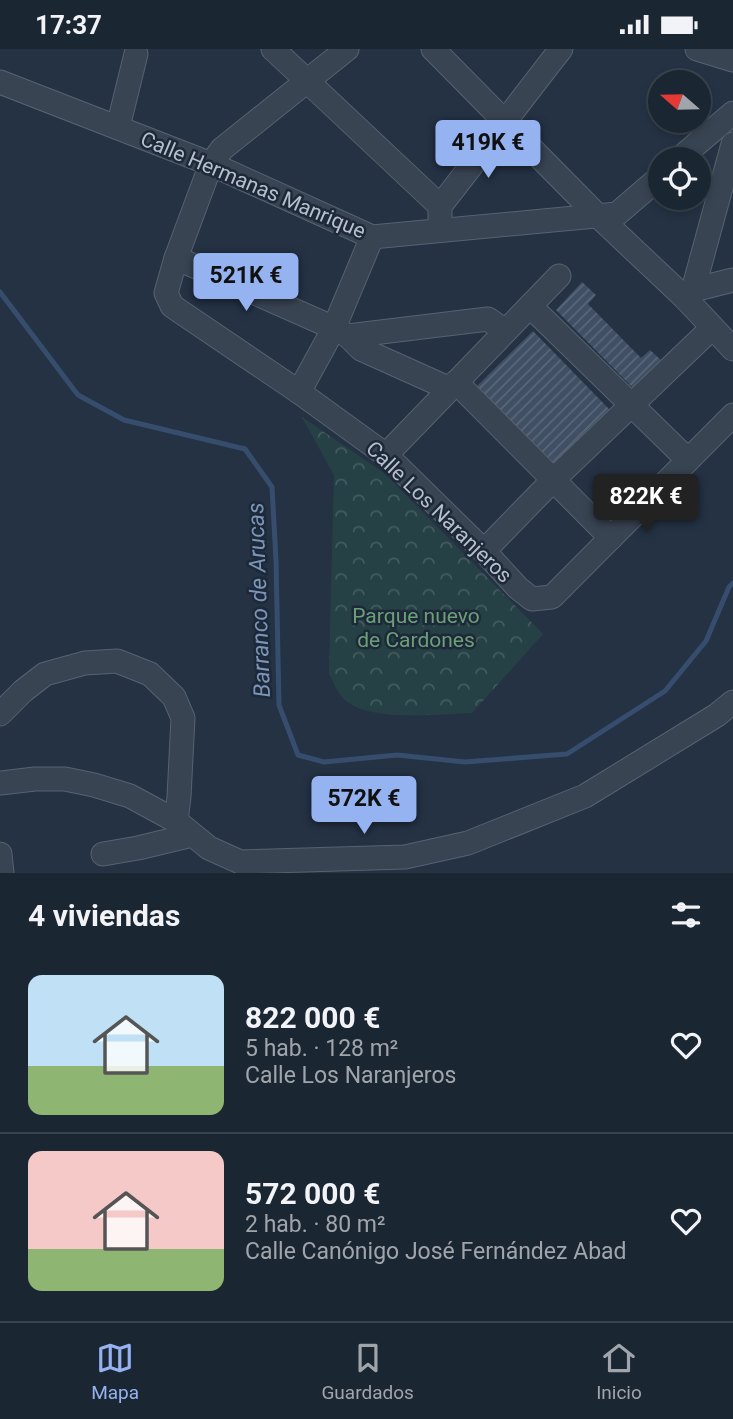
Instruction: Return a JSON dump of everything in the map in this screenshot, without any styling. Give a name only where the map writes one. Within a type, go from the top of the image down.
[{"type":"street","points":[[273,49],[440,206]]},
{"type":"street","points":[[211,165],[222,149],[347,49]]},
{"type":"street","points":[[433,49],[598,216],[689,294],[712,328],[733,349]]},
{"type":"street","points":[[440,230],[440,206],[561,49]]},
{"type":"street","points":[[697,49],[733,60]]},
{"type":"street","points":[[118,127],[136,54]]},
{"type":"street","name":"Calle Hermanas Manrique","points":[[0,82],[211,165],[372,237],[617,214],[648,187]]},
{"type":"street","points":[[693,147],[733,113]]},
{"type":"street","points":[[689,294],[733,144]]},
{"type":"street","name":"Calle Los Naranjeros","points":[[211,165],[176,258],[166,293],[172,306],[386,455],[518,588],[533,599],[552,597],[733,415]]},
{"type":"street","points":[[299,392],[341,332],[372,237]]},
{"type":"street","points":[[176,258],[341,332],[361,349],[453,386],[553,479],[611,538]]},
{"type":"street","points":[[386,455],[559,276]]},
{"type":"street","points":[[689,294],[733,280]]},
{"type":"street","points":[[530,306],[688,460]]},
{"type":"street","points":[[341,332],[488,319],[505,331]]},
{"type":"street","points":[[484,551],[553,479],[712,328]]},
{"type":"street","points":[[0,714],[45,674],[85,663],[117,661],[150,674],[174,697],[183,719],[179,797],[184,828]]},
{"type":"street","points":[[1,789],[35,779],[65,779],[94,785],[130,796],[184,828],[209,848],[240,862],[405,857],[468,843],[585,796],[717,715],[733,702]]},
{"type":"street","points":[[103,854],[138,848],[184,828]]},
{"type":"street","points":[[0,854],[2,873]]},
{"type":"green space","name":"Parque nuevo de Cardones","points":[[302,417],[384,473],[543,634],[472,713],[385,714],[354,706],[337,690],[329,674],[334,475]]},
{"type":"building","points":[[582,282],[596,295],[588,304],[641,358],[650,350],[663,362],[635,390],[556,310]]},
{"type":"building","points":[[533,331],[610,410],[555,464],[477,386]]},
{"type":"waterway","name":"Barranco de Arucas","points":[[0,292],[78,395],[124,420],[245,449],[272,487],[279,705],[298,755],[324,762],[397,755],[465,762],[567,754],[665,691],[706,641],[733,583]]}]
